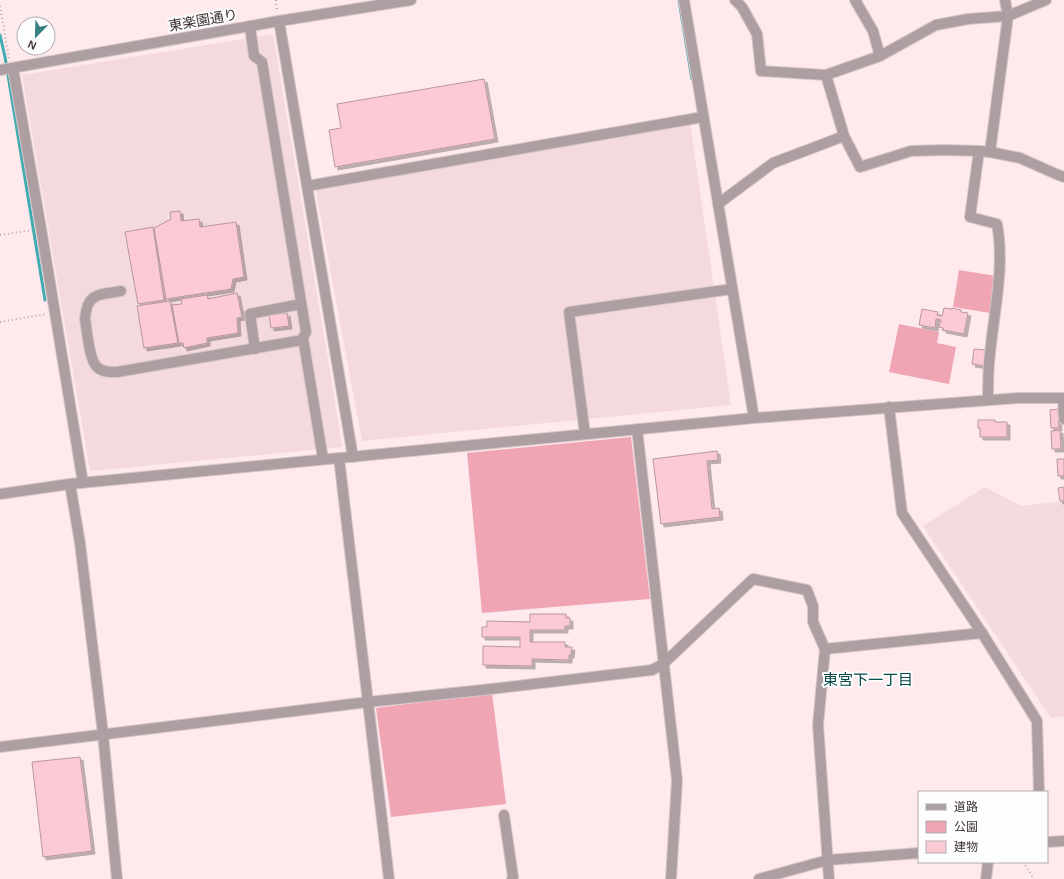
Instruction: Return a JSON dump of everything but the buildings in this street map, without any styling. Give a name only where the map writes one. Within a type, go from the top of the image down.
[{"type":"street","name":"東楽園通り","points":[[8,69],[279,21],[411,0]]},
{"type":"street","points":[[684,0],[754,418]]},
{"type":"street","points":[[735,0],[742,7],[757,34],[761,71],[826,75],[880,56],[936,25],[968,19],[1008,16],[1046,0]]},
{"type":"street","points":[[856,0],[874,31],[880,56]]},
{"type":"street","points":[[990,152],[1008,16],[1005,0]]},
{"type":"street","points":[[279,21],[353,457]]},
{"type":"street","points":[[250,26],[254,56],[262,62],[306,332],[303,340],[323,459]]},
{"type":"street","points":[[8,69],[41,228],[83,483]]},
{"type":"street","points":[[826,75],[844,136],[860,167],[910,152],[945,150],[979,151],[1020,158],[1064,177]]},
{"type":"street","points":[[307,186],[703,117]]},
{"type":"street","points":[[718,204],[773,163],[844,136]]},
{"type":"street","points":[[979,151],[970,217],[997,224],[1000,240],[999,278],[996,315],[990,355],[988,400]]},
{"type":"street","points":[[585,434],[568,312],[732,289]]},
{"type":"street","points":[[121,291],[95,296],[90,300],[85,312],[92,360],[96,367],[102,371],[117,372],[303,340]]},
{"type":"street","points":[[255,349],[250,314],[301,304]]},
{"type":"street","points":[[0,494],[70,484],[636,429],[754,418],[988,400],[1063,398],[1064,419]]},
{"type":"street","points":[[889,407],[902,513],[982,633],[1037,721],[1039,791]]},
{"type":"street","points":[[636,429],[677,780],[671,879]]},
{"type":"street","points":[[339,458],[389,879]]},
{"type":"street","points":[[70,484],[80,543],[103,734],[117,879]]},
{"type":"street","points":[[0,747],[368,702],[652,670],[663,664],[752,579],[807,590],[813,606],[813,622],[825,649],[818,724],[830,879]]},
{"type":"street","points":[[825,649],[982,633]]},
{"type":"street","points":[[504,815],[513,877],[512,879]]},
{"type":"street","points":[[1048,842],[1064,841]]},
{"type":"street","points":[[759,879],[828,860],[918,852]]},
{"type":"street","points":[[986,879],[988,863]]},
{"type":"path","points":[[0,6],[8,69]]},
{"type":"path","points":[[0,235],[41,228]]},
{"type":"path","points":[[0,322],[55,312]]},
{"type":"path","points":[[1024,863],[1034,879]]},
{"type":"shaded area","points":[[273,34],[342,447],[90,471],[22,75]]},
{"type":"shaded area","points":[[690,123],[731,405],[362,441],[315,187]]},
{"type":"shaded area","points":[[985,487],[1021,506],[1064,501],[1064,716],[1051,718],[923,526]]},
{"type":"green space","points":[[959,270],[996,276],[990,313],[953,307]]},
{"type":"green space","points":[[899,324],[939,332],[937,343],[956,347],[949,384],[889,372]]},
{"type":"green space","points":[[631,437],[650,599],[482,613],[467,453]]},
{"type":"green space","points":[[492,693],[506,804],[391,817],[376,708]]},
{"type":"waterway","points":[[679,0],[692,79]]},
{"type":"waterway","points":[[0,35],[5,57],[45,300]]},
{"type":"district","name":"東宮下一丁目","points":[[868,679]]}]
